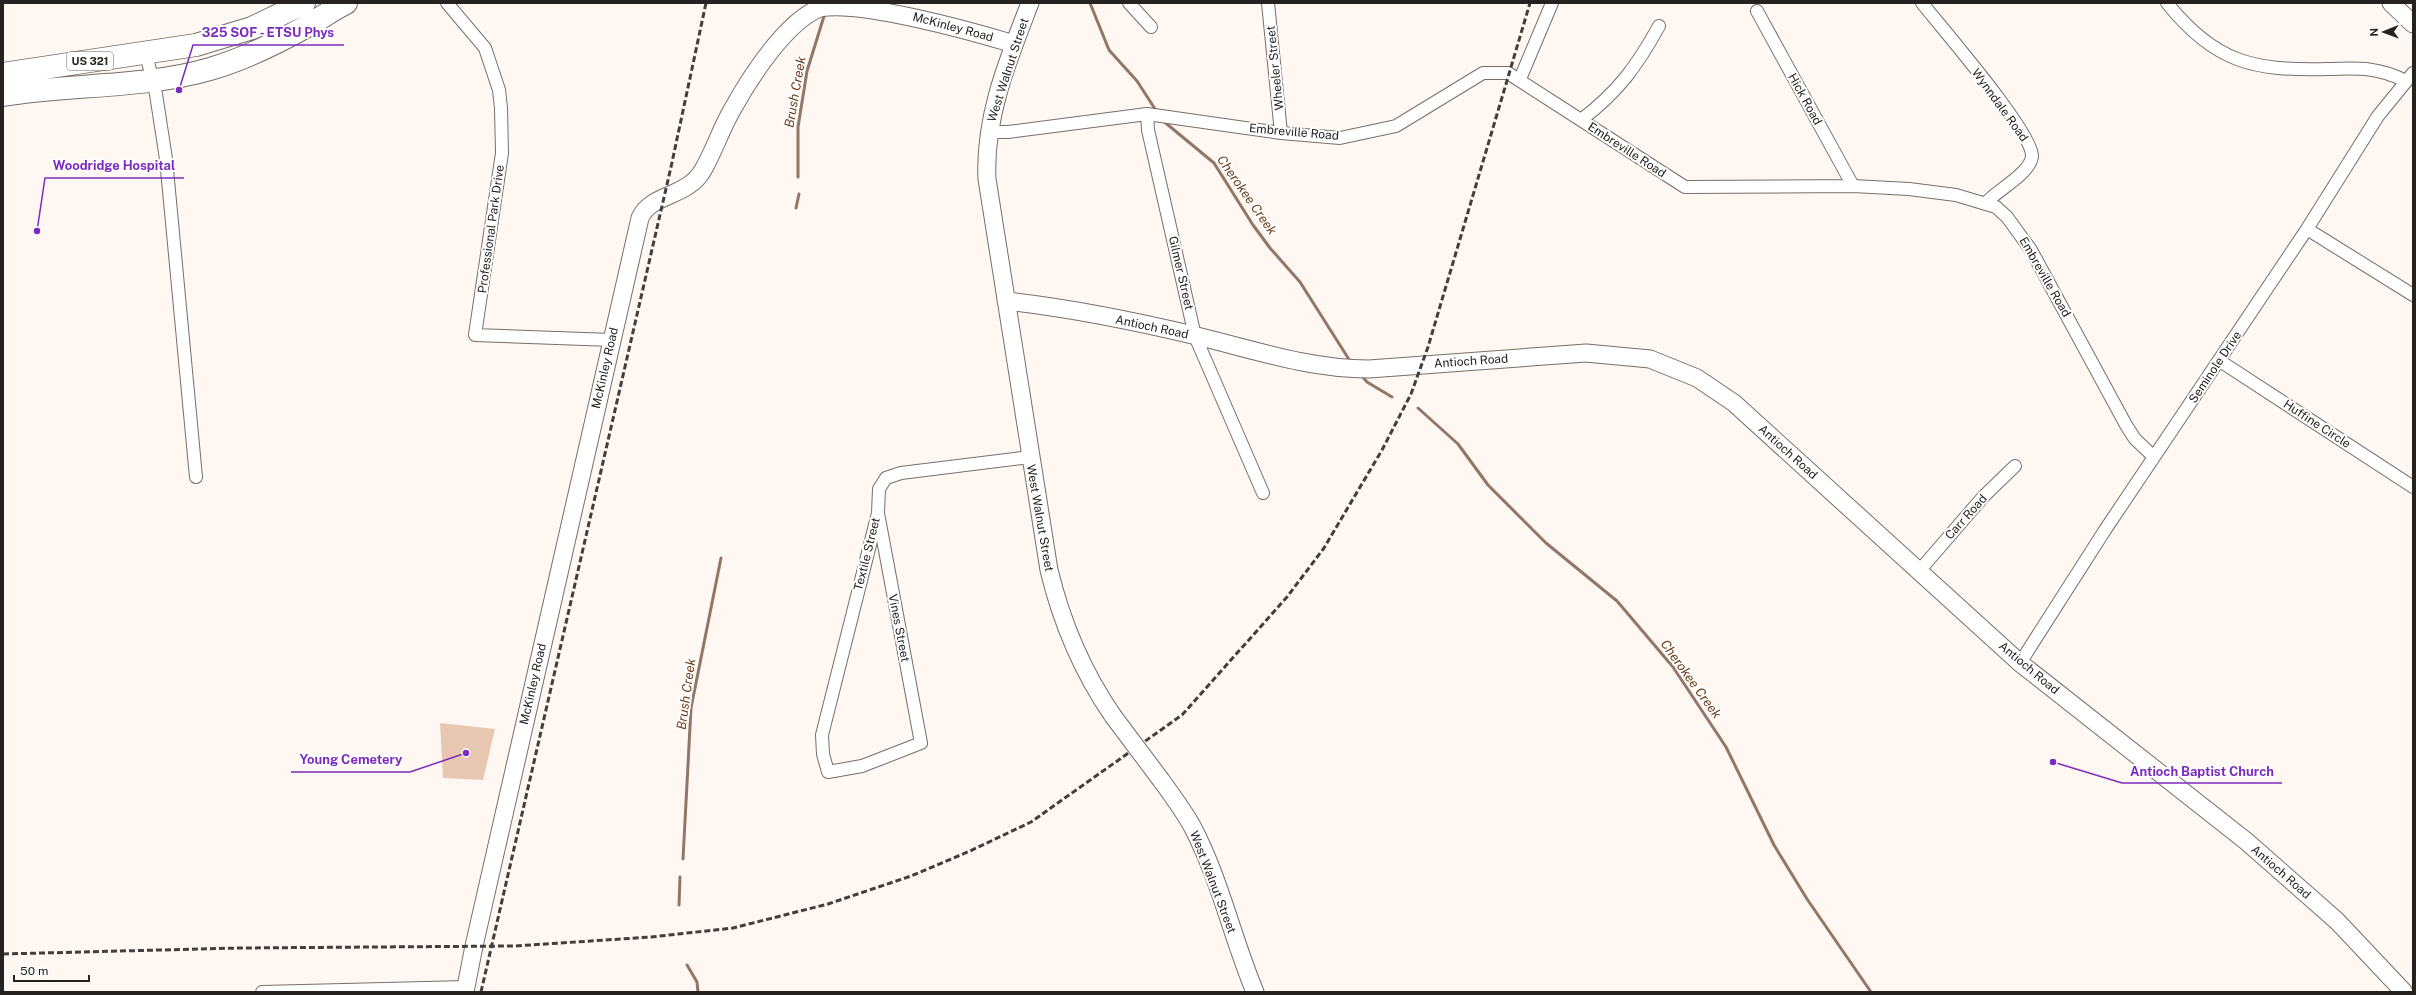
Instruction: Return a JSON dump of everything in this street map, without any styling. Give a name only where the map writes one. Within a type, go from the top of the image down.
[{"type":"highway","name":"US 321","points":[[3,74],[146,54],[196,45],[241,32],[304,3]]},
{"type":"highway","name":"US 321","points":[[3,95],[44,88],[184,76],[212,69],[270,47],[346,3]]},
{"type":"street","name":"Professional Park Drive","points":[[447,3],[485,48],[499,90],[501,108],[502,153],[475,335],[612,340]]},
{"type":"street","name":"McKinley Road","points":[[465,989],[475,938],[643,210],[652,202],[677,193],[702,172],[731,110],[760,65],[789,29],[808,14],[827,5],[846,3],[870,6],[1014,44]]},
{"type":"street","name":"West Walnut Street","points":[[1030,3],[1014,44],[993,110],[989,132],[987,179],[1049,570],[1062,618],[1072,645],[1089,680],[1192,826],[1255,992]]},
{"type":"street","points":[[1129,3],[1151,27]]},
{"type":"street","name":"Wheeler Street","points":[[1268,3],[1282,133]]},
{"type":"street","points":[[1520,79],[1552,3]]},
{"type":"street","name":"Wynndale Road","points":[[1922,3],[2013,119],[2030,144],[2032,156],[2025,169],[1986,203]]},
{"type":"street","points":[[2167,3],[2199,38],[2214,50],[2235,59],[2279,69],[2376,69],[2409,77]]},
{"type":"street","points":[[2391,3],[2413,24]]},
{"type":"street","name":"Hick Road","points":[[1757,11],[1853,186]]},
{"type":"street","points":[[1581,120],[1605,102],[1627,78],[1639,62],[1659,26]]},
{"type":"street","points":[[146,54],[166,158],[196,477]]},
{"type":"street","name":"Embreville Road","points":[[989,132],[1008,132],[1154,114],[1282,133],[1340,138],[1396,126],[1483,73],[1508,74],[1520,79],[1685,187],[1853,186],[1909,189],[1956,195],[1986,203],[1996,207],[2007,217],[2031,250],[2126,426],[2135,439],[2154,458]]},
{"type":"street","name":"Seminole Drive","points":[[2020,663],[2154,458],[2307,229],[2378,116],[2409,77]]},
{"type":"street","name":"Gilmer Street","points":[[1154,114],[1148,130],[1195,336],[1263,493]]},
{"type":"street","points":[[2307,229],[2413,295]]},
{"type":"street","name":"Antioch Road","points":[[1006,301],[1048,306],[1195,336],[1312,365],[1338,369],[1369,369],[1586,353],[1650,359],[1697,378],[1734,403],[1920,570],[2020,663],[2246,841],[2337,921],[2404,992]]},
{"type":"street","name":"Huffine Circle","points":[[2220,361],[2413,487]]},
{"type":"street","name":"Textile Street","points":[[828,772],[823,754],[822,735],[878,514],[879,490],[886,478],[901,473],[1030,456]]},
{"type":"street","name":"Carr Road","points":[[1920,570],[1983,497],[2015,466]]},
{"type":"street","name":"Vines Street","points":[[828,772],[862,766],[921,743],[878,514]]},
{"type":"street","points":[[262,992],[465,989]]},
{"type":"shaded area","points":[[440,723],[495,729],[483,780],[443,778]]},
{"type":"waterway","name":"Cherokee Creek","points":[[1090,3],[1109,50],[1137,81],[1157,112]]},
{"type":"waterway","name":"Brush Creek","points":[[798,177],[798,127],[807,71],[825,13]]},
{"type":"waterway","name":"Cherokee Creek","points":[[1162,120],[1214,163],[1253,225],[1270,248],[1300,282],[1350,361]]},
{"type":"waterway","name":"Brush Creek","points":[[796,208],[799,194]]},
{"type":"waterway","name":"Cherokee Creek","points":[[1361,375],[1367,382],[1392,397]]},
{"type":"waterway","name":"Cherokee Creek","points":[[1418,408],[1458,444],[1488,485],[1546,543],[1617,601],[1673,667],[1726,747],[1774,845],[1807,899],[1871,992]]},
{"type":"waterway","name":"Brush Creek","points":[[683,859],[691,708],[721,558]]},
{"type":"waterway","name":"Brush Creek","points":[[679,905],[680,877]]},
{"type":"waterway","name":"Brush Creek","points":[[687,965],[697,982],[698,992]]},
{"type":"railway","points":[[481,992],[671,167],[706,3]]},
{"type":"railway","points":[[3,954],[239,948],[515,946],[651,937],[733,928],[828,904],[911,876],[970,851],[1031,822],[1182,715],[1287,597],[1324,548],[1382,450],[1411,394],[1428,347],[1530,3]]},
{"type":"place","name":"325 SOF - ETSU Phys","points":[[179,90]]},
{"type":"place","name":"Woodridge Hospital","points":[[37,231]]},
{"type":"place","name":"Young Cemetery","points":[[466,753]]},
{"type":"place","name":"Antioch Baptist Church","points":[[2053,762]]}]
